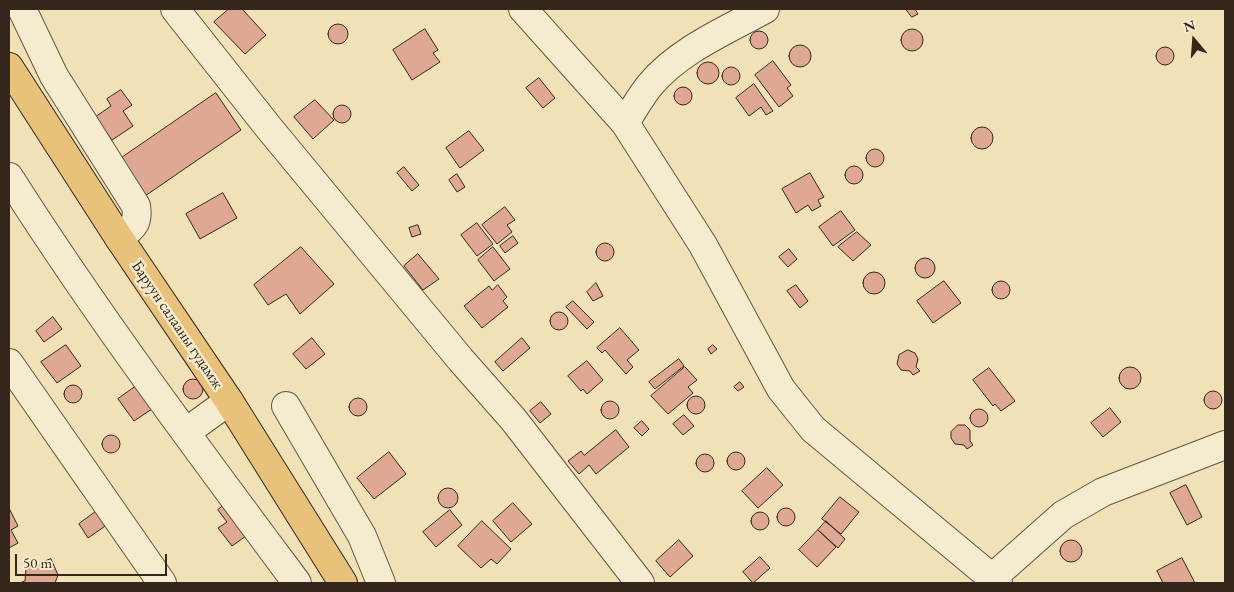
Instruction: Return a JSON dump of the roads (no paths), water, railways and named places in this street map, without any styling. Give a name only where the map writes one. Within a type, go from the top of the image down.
[{"type":"main road","name":"Баруун салааны гудамж","points":[[9,67],[119,238],[229,401],[343,583]]},
{"type":"street","points":[[22,9],[54,76],[136,206],[138,217],[135,225],[119,238]]},
{"type":"street","points":[[174,9],[269,128],[513,419],[640,583]]},
{"type":"street","points":[[523,9],[625,123],[703,245],[781,389],[813,429],[995,581],[1063,515],[1103,492],[1225,445]]},
{"type":"street","points":[[625,123],[651,84],[674,63],[704,42],[765,9]]},
{"type":"street","points":[[9,177],[40,226],[186,432],[297,583]]},
{"type":"street","points":[[9,363],[154,580]]},
{"type":"street","points":[[186,432],[229,401]]},
{"type":"street","points":[[286,406],[362,536],[381,583]]}]
